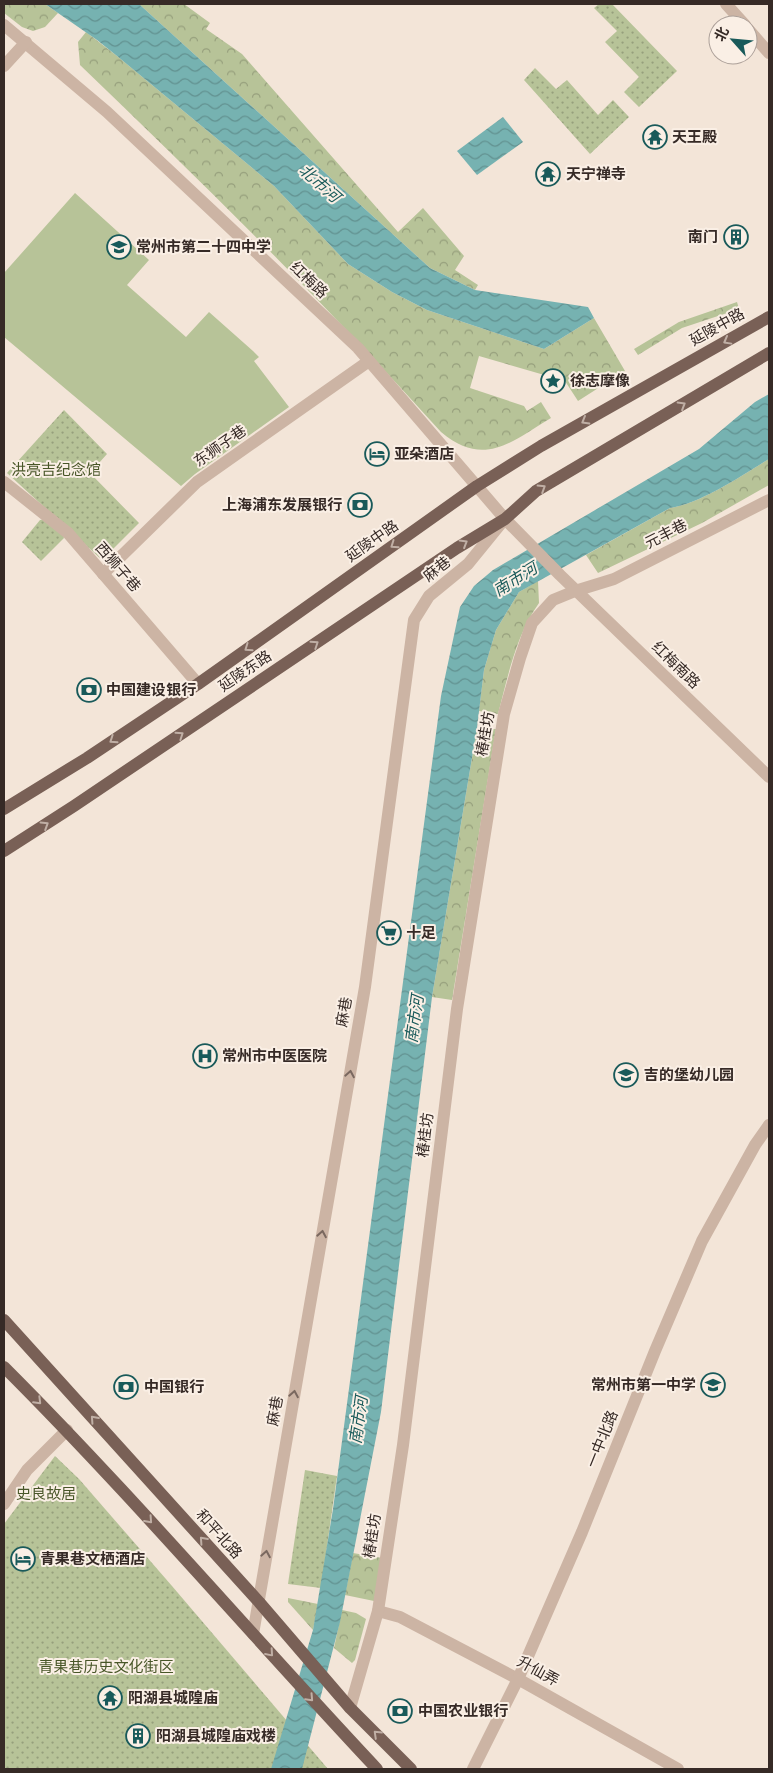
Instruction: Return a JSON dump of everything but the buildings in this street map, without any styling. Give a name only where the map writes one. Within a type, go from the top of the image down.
[{"type":"main road","name":"延陵中路","points":[[4,808],[87,758],[198,684],[477,486],[541,446],[769,317]]},
{"type":"main road","points":[[505,519],[536,491],[769,353]]},
{"type":"main road","name":"延陵东路","points":[[4,851],[69,810],[458,548],[505,519]]},
{"type":"main road","name":"和平北路","points":[[4,1320],[259,1602],[350,1708],[411,1769]]},
{"type":"main road","points":[[4,1367],[67,1430],[292,1679],[377,1769]]},
{"type":"street","points":[[726,4],[735,15]]},
{"type":"street","name":"红梅路","points":[[4,25],[107,112],[358,348],[505,519]]},
{"type":"street","points":[[758,40],[769,53]]},
{"type":"street","points":[[4,66],[26,42]]},
{"type":"street","name":"东狮子巷","points":[[103,574],[197,482],[369,361]]},
{"type":"street","name":"西狮子巷","points":[[4,482],[68,534],[198,684]]},
{"type":"street","name":"元丰巷","points":[[575,591],[614,579],[769,500]]},
{"type":"street","name":"红梅南路","points":[[505,519],[575,591],[769,777]]},
{"type":"street","name":"麻巷","points":[[253,1634],[365,987],[414,620],[429,596],[468,564],[505,519]]},
{"type":"street","name":"椿桂坊","points":[[350,1708],[378,1611],[403,1445],[455,1025],[504,714],[532,623],[553,600],[575,591]]},
{"type":"street","name":"一中北路","points":[[473,1769],[518,1679],[582,1532],[655,1350],[702,1241],[755,1145],[769,1125]]},
{"type":"street","points":[[4,1504],[27,1470],[67,1430]]},
{"type":"street","name":"升仙弄","points":[[378,1611],[400,1617],[518,1679],[678,1769]]},
{"type":"green space","points":[[4,4],[45,4],[58,13],[45,27],[33,31],[22,27],[4,13]]},
{"type":"green space","points":[[139,4],[184,4],[210,23],[206,29],[242,54],[398,232],[423,208],[464,256],[455,270],[478,285],[475,290],[430,268]]},
{"type":"green space","points":[[599,4],[612,4],[677,71],[639,107],[624,92],[639,77],[605,42],[617,31],[594,8]]},
{"type":"green space","points":[[86,32],[274,186],[348,264],[392,292],[427,310],[544,349],[594,318],[625,371],[578,401],[565,381],[479,356],[470,388],[524,406],[527,411],[541,402],[551,418],[497,448],[484,450],[456,443],[441,432],[354,337],[264,245],[80,65],[78,42]]},
{"type":"green space","points":[[535,68],[556,89],[567,80],[598,115],[613,100],[629,117],[590,154],[524,80]]},
{"type":"green space","points":[[75,193],[149,260],[127,285],[186,337],[209,312],[259,357],[254,361],[289,407],[181,486],[4,337],[4,273]]},
{"type":"green space","points":[[737,302],[739,309],[682,328],[638,355],[634,349],[679,322]]},
{"type":"green space","name":"洪亮吉纪念馆","points":[[64,410],[107,454],[90,473],[139,523],[102,560],[7,473]]},
{"type":"green space","points":[[769,459],[769,485],[702,523],[598,573],[586,555],[670,508],[708,495]]},
{"type":"green space","points":[[45,519],[64,538],[41,561],[22,542],[40,520]]},
{"type":"green space","points":[[538,581],[539,603],[524,628],[509,671],[498,714],[479,711],[484,670],[496,630],[519,592]]},
{"type":"green space","points":[[477,728],[496,729],[452,1000],[432,997]]},
{"type":"green space","name":"青果巷历史文化街区","points":[[55,1456],[79,1479],[328,1769],[4,1769],[4,1524]]},
{"type":"green space","points":[[305,1470],[337,1476],[321,1588],[288,1584]]},
{"type":"green space","points":[[353,1553],[382,1558],[374,1601],[345,1595]]},
{"type":"green space","points":[[288,1598],[318,1604],[313,1630],[288,1602]]},
{"type":"green space","points":[[342,1610],[356,1613],[366,1619],[355,1660],[352,1663],[334,1648]]},
{"type":"water","name":"北市河","points":[[45,4],[139,4],[430,268],[475,290],[588,307],[594,318],[544,349],[427,310],[392,292],[348,264],[274,186],[97,40]]},
{"type":"water","points":[[503,117],[523,142],[477,175],[457,151]]},
{"type":"water","name":"南市河","points":[[769,394],[769,459],[708,495],[670,508],[519,592],[496,630],[484,670],[477,728],[432,997],[381,1412],[340,1622],[302,1769],[271,1769],[313,1630],[333,1509],[441,696],[460,607],[474,586],[493,570],[699,449],[755,402]]},
{"type":"place","name":"天王殿","points":[[655,137]]},
{"type":"place","name":"天宁禅寺","points":[[548,174]]},
{"type":"place","name":"南门","points":[[736,237]]},
{"type":"place","name":"常州市第二十四中学","points":[[119,247]]},
{"type":"place","name":"徐志摩像","points":[[553,381]]},
{"type":"place","name":"亚朵酒店","points":[[377,454]]},
{"type":"place","name":"上海浦东发展银行","points":[[360,505]]},
{"type":"place","name":"中国建设银行","points":[[89,690]]},
{"type":"place","name":"十足","points":[[389,933]]},
{"type":"place","name":"常州市中医医院","points":[[205,1056]]},
{"type":"place","name":"吉的堡幼儿园","points":[[626,1075]]},
{"type":"place","name":"常州市第一中学","points":[[713,1385]]},
{"type":"place","name":"中国银行","points":[[126,1387]]},
{"type":"place","name":"青果巷文栖酒店","points":[[23,1559]]},
{"type":"place","name":"阳湖县城隍庙","points":[[110,1698]]},
{"type":"place","name":"中国农业银行","points":[[400,1711]]},
{"type":"place","name":"阳湖县城隍庙戏楼","points":[[138,1736]]},
{"type":"park label","name":"史良故居","points":[[46,1494]]}]
